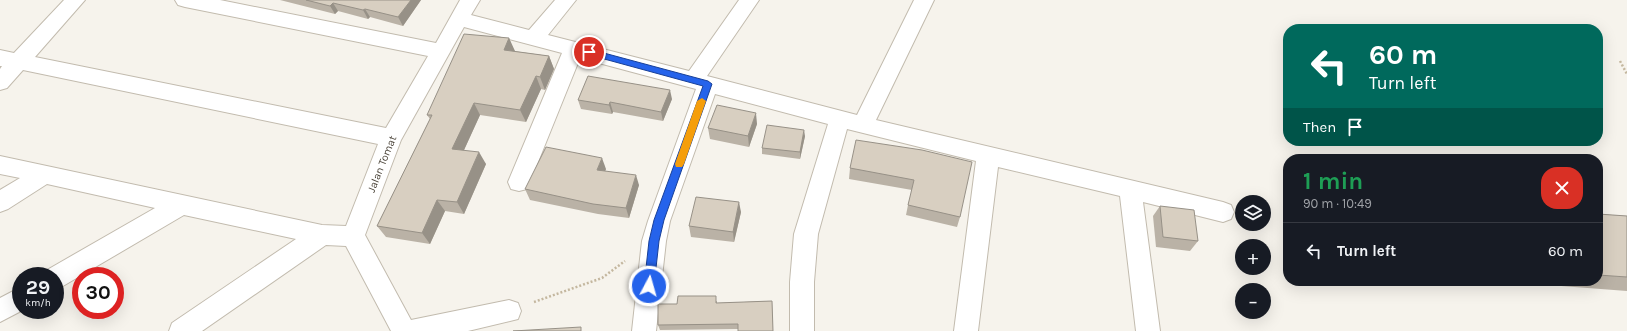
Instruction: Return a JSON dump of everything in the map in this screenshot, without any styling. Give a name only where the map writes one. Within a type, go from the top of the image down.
[{"type":"street","points":[[0,82],[20,62],[75,0]]},
{"type":"street","points":[[185,0],[440,51]]},
{"type":"street","points":[[534,37],[566,0]]},
{"type":"street","points":[[644,331],[656,234],[700,82],[749,0]]},
{"type":"street","points":[[863,125],[924,0]]},
{"type":"street","points":[[465,9],[534,37],[700,82],[863,125],[1223,212]]},
{"type":"street","name":"Jalan Tomat","points":[[353,236],[391,138],[465,9]]},
{"type":"street","points":[[519,182],[574,48]]},
{"type":"street","points":[[0,58],[391,138]]},
{"type":"street","points":[[802,331],[802,282],[806,234],[840,118]]},
{"type":"street","points":[[966,331],[988,156]]},
{"type":"street","points":[[0,165],[322,235],[353,236],[404,331]]},
{"type":"street","points":[[0,202],[44,175]]},
{"type":"street","points":[[1130,190],[1148,331]]},
{"type":"street","points":[[64,273],[183,204]]},
{"type":"street","points":[[181,331],[322,235]]},
{"type":"street","points":[[0,310],[12,303]]},
{"type":"street","points":[[414,331],[509,311]]},
{"type":"path","points":[[1620,61],[1627,74]]},
{"type":"path","points":[[509,311],[602,278],[627,260]]},
{"type":"building","points":[[306,0],[411,0],[398,17],[333,3],[330,6]]},
{"type":"building","points":[[464,34],[509,38],[504,50],[549,56],[540,77],[536,76],[520,110],[474,103],[452,149],[479,152],[457,202],[437,200],[422,233],[377,226],[432,115],[427,115]]},
{"type":"building","points":[[588,76],[670,90],[661,112],[610,102],[609,105],[578,100]]},
{"type":"building","points":[[717,105],[756,113],[748,136],[708,128]]},
{"type":"building","points":[[767,125],[804,130],[800,152],[762,148]]},
{"type":"building","points":[[856,140],[922,150],[972,162],[960,217],[908,205],[914,180],[850,168]]},
{"type":"building","points":[[546,147],[602,158],[597,170],[636,175],[626,208],[593,204],[525,189]]},
{"type":"building","points":[[696,197],[739,202],[733,232],[689,226]]},
{"type":"building","points":[[1160,206],[1194,210],[1198,241],[1163,237]]},
{"type":"building","points":[[1603,214],[1627,216],[1627,277],[1603,275]]},
{"type":"building","points":[[678,296],[716,296],[716,303],[772,301],[773,331],[738,331],[738,324],[658,325],[658,304],[677,304]]},
{"type":"building","points":[[581,327],[581,331],[513,331]]},
{"type":"slow traffic","points":[[679,164],[702,101]]},
{"type":"route","points":[[589,52],[708,84],[659,220],[654,241],[649,286]]}]
